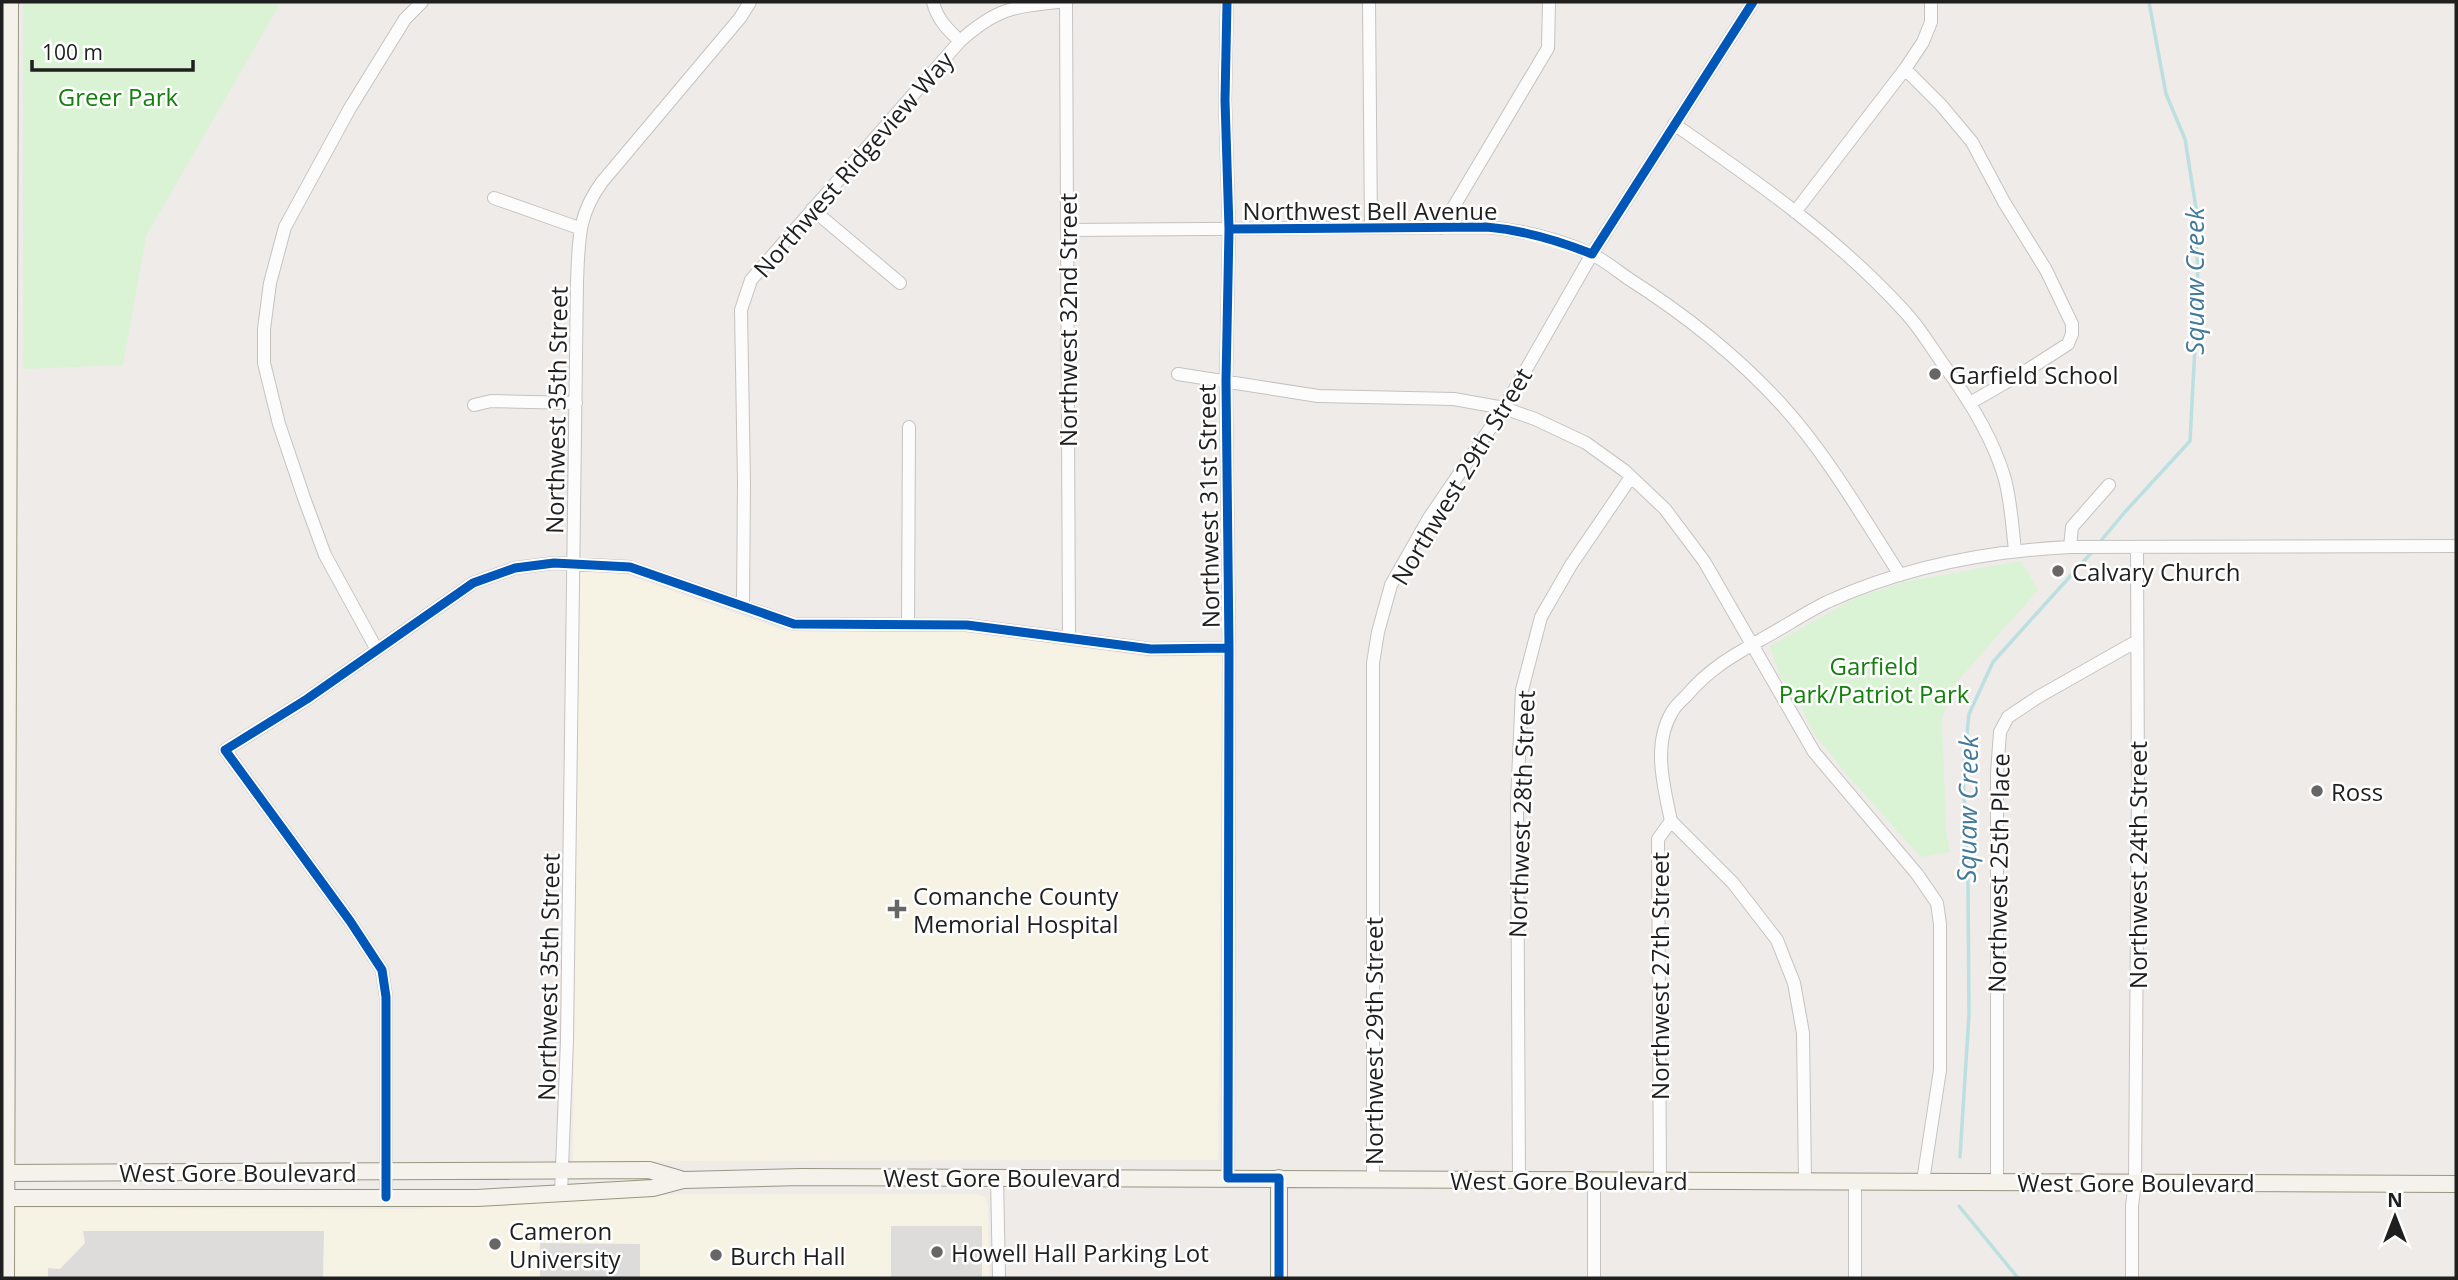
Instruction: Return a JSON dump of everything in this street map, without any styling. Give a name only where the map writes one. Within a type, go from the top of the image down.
[{"type":"main road","points":[[6,1278],[6,80],[10,2]]},
{"type":"main road","name":"West Gore Boulevard","points":[[4,1173],[649,1170],[682,1180]]},
{"type":"main road","name":"West Gore Boulevard","points":[[4,1198],[477,1198],[653,1188],[682,1180],[997,1177],[2456,1184]]},
{"type":"main road","points":[[1279,1178],[1279,1278]]},
{"type":"street","points":[[377,650],[325,555],[304,498],[279,424],[264,363],[264,330],[270,283],[285,227],[350,108],[405,19],[422,2]]},
{"type":"street","name":"Northwest 35th Street","points":[[561,1193],[567,1040],[579,228],[590,199],[602,182],[740,18],[750,2]]},
{"type":"street","points":[[933,2],[935,12],[960,41]]},
{"type":"street","name":"Northwest Ridgeview Way","points":[[743,606],[741,310],[751,280],[960,41],[981,22],[1001,11],[1058,2]]},
{"type":"street","name":"Northwest 32nd Street","points":[[1066,2],[1069,638]]},
{"type":"street","name":"Northwest 31st Street","points":[[1227,2],[1228,1178]]},
{"type":"street","points":[[1369,2],[1371,228]]},
{"type":"street","points":[[1441,228],[1548,48],[1549,2]]},
{"type":"street","name":"Northwest 29th Street","points":[[1373,1178],[1373,663],[1391,585],[1429,518],[1504,408],[1592,254],[1753,2]]},
{"type":"street","points":[[1795,212],[1923,42],[1931,22],[1931,2]]},
{"type":"street","points":[[1905,69],[1941,105],[1972,142],[2004,202],[2046,270],[2072,324],[2072,334],[2067,344],[1970,403]]},
{"type":"street","points":[[1674,124],[1795,212],[1860,265],[1908,314],[1981,421],[2005,477],[2015,550]]},
{"type":"street","points":[[494,198],[579,228]]},
{"type":"street","points":[[812,209],[900,282]]},
{"type":"street","name":"Northwest Bell Avenue","points":[[1067,230],[1486,227],[1518,230],[1592,254],[1652,293],[1729,353],[1782,406],[1839,480],[1900,575]]},
{"type":"street","points":[[1178,374],[1318,396],[1454,399],[1504,408],[1586,443],[1631,477],[1665,509],[1704,561],[1814,752],[1917,874],[1937,903],[1941,963],[1940,1070],[1923,1181]]},
{"type":"street","points":[[474,405],[491,401],[576,403]]},
{"type":"street","points":[[908,625],[909,427]]},
{"type":"street","name":"Northwest 28th Street","points":[[1519,1179],[1517,802],[1522,690],[1541,617],[1571,565],[1631,477]]},
{"type":"street","points":[[2075,547],[2072,527],[2109,485]]},
{"type":"street","points":[[1900,575],[1959,559],[2015,550],[2075,547],[2456,546]]},
{"type":"street","name":"Northwest 24th Street","points":[[2132,1278],[2132,1206],[2135,1182],[2137,548]]},
{"type":"street","points":[[386,1198],[386,997],[382,970],[225,750],[307,699],[473,583],[515,568],[554,563],[630,567],[794,624],[967,625],[1151,649],[1229,648]]},
{"type":"street","name":"Northwest 27th Street","points":[[1660,1180],[1658,839],[1671,821],[1662,778],[1662,741],[1672,712],[1704,676],[1751,646],[1827,603],[1900,575]]},
{"type":"street","name":"Northwest 25th Place","points":[[1997,1182],[1997,773],[2000,732],[2008,717],[2038,697],[2137,641]]},
{"type":"street","points":[[1671,821],[1733,883],[1777,940],[1794,983],[1802,1033],[1805,1181]]},
{"type":"street","points":[[997,1177],[999,1278]]},
{"type":"street","points":[[1594,1180],[1594,1278]]},
{"type":"street","points":[[1855,1181],[1855,1278]]},
{"type":"shaded area","name":"Comanche County Memorial Hospital","points":[[578,570],[625,574],[782,630],[936,630],[1149,657],[1222,655],[1218,1160],[573,1161]]},
{"type":"shaded area","name":"Cameron University","points":[[683,1194],[976,1194],[985,1197],[988,1207],[989,1278],[2,1278],[2,1208],[414,1209]]},
{"type":"shaded area","name":"Howell Hall Parking Lot","points":[[891,1226],[982,1226],[982,1278],[891,1278]]},
{"type":"shaded area","points":[[83,1231],[324,1231],[323,1278],[48,1278],[48,1268],[60,1269],[85,1243]]},
{"type":"shaded area","points":[[540,1243],[640,1244],[640,1278],[540,1278]]},
{"type":"green space","name":"Greer Park","points":[[23,2],[281,2],[146,236],[123,365],[23,369]]},
{"type":"green space","name":"Garfield Park/Patriot Park","points":[[2021,561],[2038,590],[1953,686],[1942,719],[1946,832],[1950,852],[1921,857],[1849,777],[1813,732],[1799,701],[1780,676],[1770,646],[1856,598],[1904,582]]},
{"type":"waterway","name":"Squaw Creek","points":[[2099,543],[2190,441],[2198,290],[2196,208],[2185,139],[2166,94],[2149,2]]},
{"type":"waterway","name":"Squaw Creek","points":[[1960,1157],[1969,1014],[1968,886],[1963,773],[1969,714],[1993,662],[2092,552]]},
{"type":"waterway","name":"Squaw Creek","points":[[1959,1206],[2018,1278]]},
{"type":"cycle path","points":[[1227,2],[1228,1178],[1279,1178],[1279,1278]]},
{"type":"cycle path","points":[[1229,229],[1486,227],[1540,236],[1592,254],[1753,2]]},
{"type":"cycle path","points":[[386,1197],[386,997],[382,970],[350,921],[225,750],[307,699],[473,583],[515,568],[554,563],[630,567],[794,624],[967,625],[1151,649],[1229,648]]},
{"type":"place","name":"Garfield School","points":[[1935,374]]},
{"type":"place","name":"Calvary Church","points":[[2058,571]]},
{"type":"place","name":"Ross","points":[[2317,791]]},
{"type":"place","name":"Comanche County Memorial Hospital","points":[[897,909]]},
{"type":"place","name":"Cameron University","points":[[495,1244]]},
{"type":"place","name":"Howell Hall Parking Lot","points":[[937,1252]]},
{"type":"place","name":"Burch Hall","points":[[716,1255]]}]
